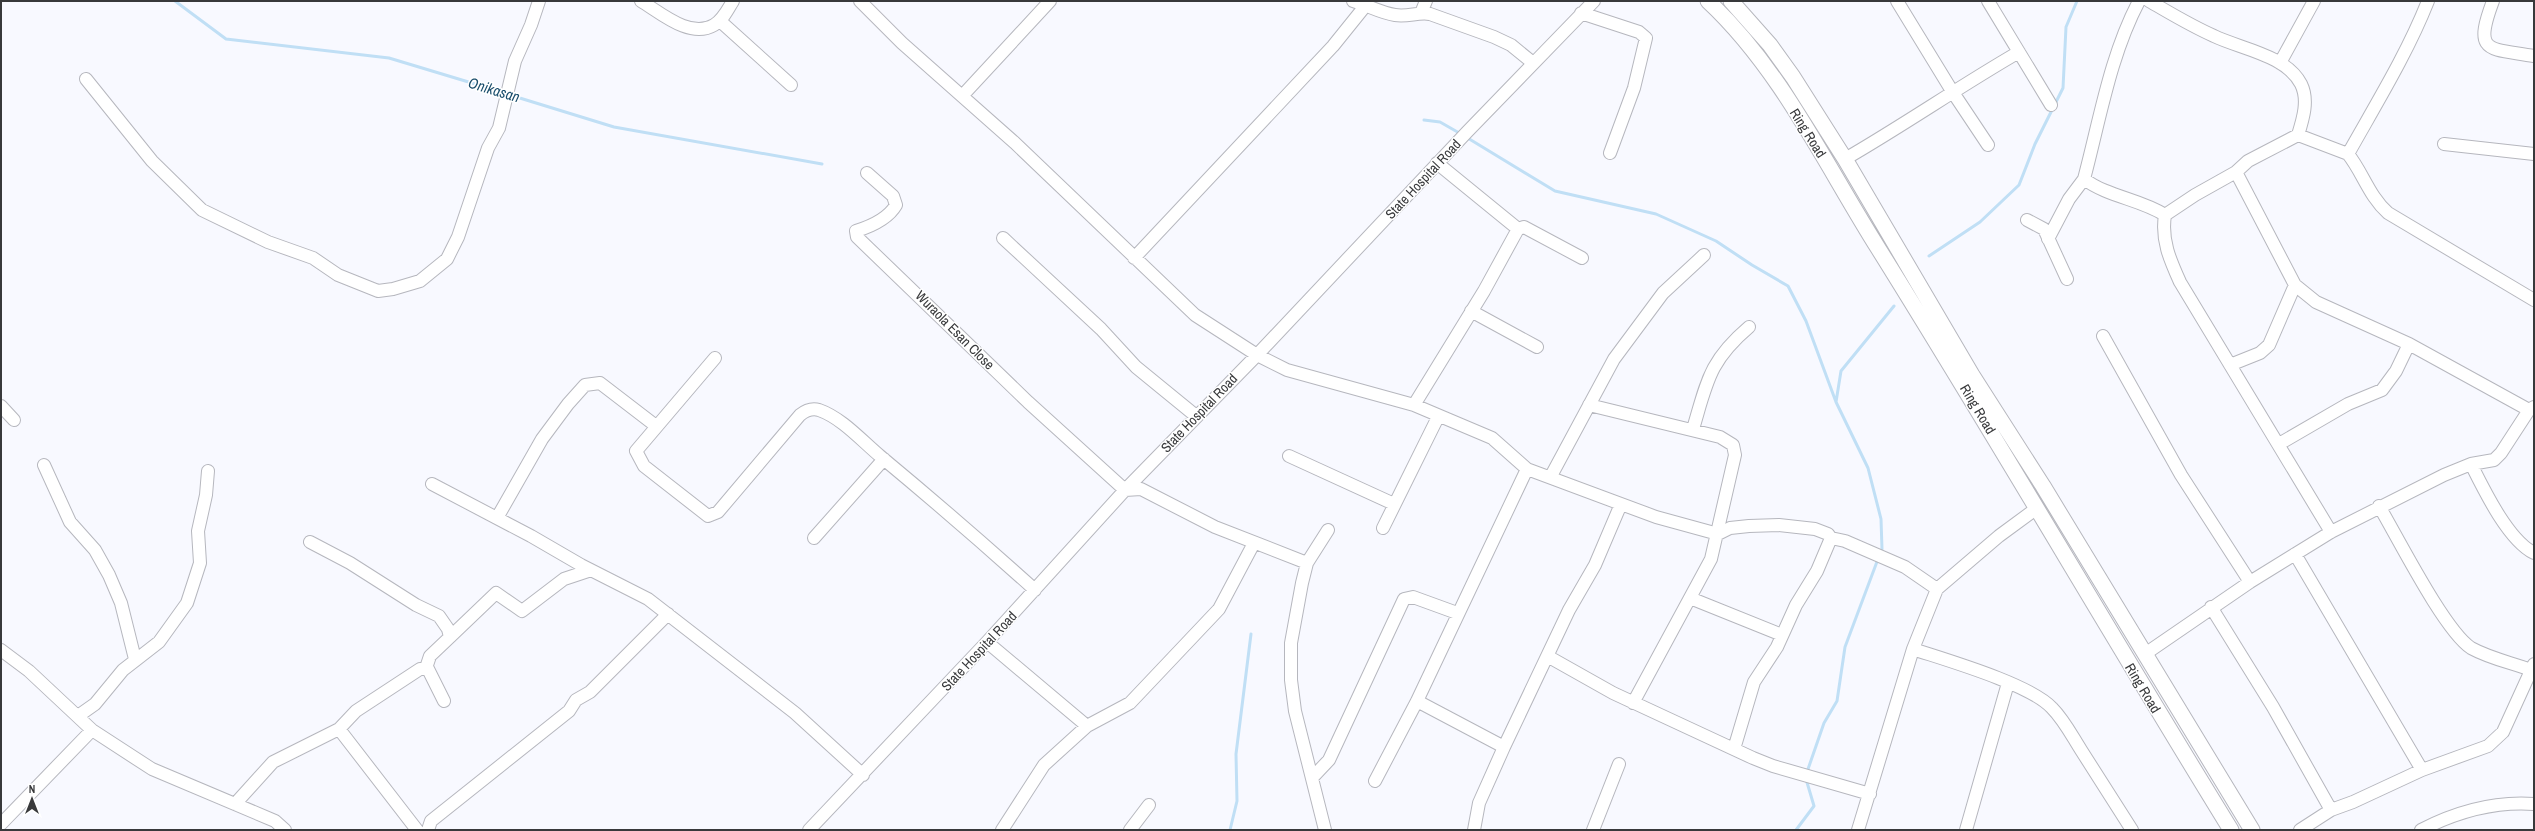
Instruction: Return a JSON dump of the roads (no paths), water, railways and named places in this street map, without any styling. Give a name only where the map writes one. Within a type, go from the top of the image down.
[{"type":"main road","name":"Ring Road","points":[[1708,1],[1739,32],[1778,87],[2038,508],[2135,675],[2231,830]]},
{"type":"main road","name":"Ring Road","points":[[1731,1],[1770,46],[1793,77],[1845,159],[1972,375],[2252,830]]},
{"type":"street","points":[[86,79],[152,161],[202,210],[268,242],[313,258],[338,275],[378,291],[393,289],[420,281],[447,259],[451,252],[462,225],[488,148],[499,128],[514,61],[531,25],[539,1]]},
{"type":"street","points":[[641,1],[686,28],[695,30],[707,28],[720,21],[733,1]]},
{"type":"street","points":[[860,1],[902,43],[963,95],[1195,315],[1257,355],[1288,370],[1414,405],[1438,417],[1492,438],[1527,468],[1552,476],[1656,517],[1718,534],[1730,528],[1779,525],[1815,529],[1828,534],[1831,538],[1889,559],[1937,589]]},
{"type":"street","points":[[963,95],[1050,1]]},
{"type":"street","points":[[1352,1],[1393,15],[1404,16],[1421,13],[1494,37],[1511,45],[1533,63]]},
{"type":"street","points":[[1421,13],[1426,1]]},
{"type":"street","name":"State Hospital Road","points":[[810,830],[987,642],[1125,490],[1257,355],[1436,163],[1594,1]]},
{"type":"street","points":[[1897,1],[1952,91],[1988,145]]},
{"type":"street","points":[[1988,1],[2051,105]]},
{"type":"street","points":[[2048,239],[2069,199],[2084,179],[2116,55],[2128,22],[2139,1]]},
{"type":"street","points":[[2149,1],[2214,37],[2280,63],[2294,74],[2304,93],[2305,104],[2298,135]]},
{"type":"street","points":[[2280,63],[2314,1]]},
{"type":"street","points":[[2348,154],[2394,72],[2419,24],[2428,1]]},
{"type":"street","points":[[2493,1],[2483,32],[2487,44],[2492,49],[2534,56]]},
{"type":"street","points":[[1134,258],[1333,46],[1366,5]]},
{"type":"street","points":[[1581,13],[1639,32],[1646,38],[1634,88],[1610,153]]},
{"type":"street","points":[[720,21],[791,86]]},
{"type":"street","points":[[1845,159],[1893,132],[1952,91],[2019,52]]},
{"type":"street","points":[[2165,215],[2195,195],[2236,172],[2248,161],[2298,135],[2348,154],[2368,189],[2379,205],[2388,213],[2534,300]]},
{"type":"street","points":[[2444,144],[2534,154]]},
{"type":"street","points":[[1436,163],[1518,229],[1524,228],[1582,258]]},
{"type":"street","points":[[2144,654],[2250,582],[2331,532],[2379,506],[2471,464],[2494,460],[2501,453],[2531,408],[2409,344],[2316,302],[2295,285],[2236,172]]},
{"type":"street","name":"Wuraola Esan Close","points":[[867,173],[893,196],[896,205],[891,214],[868,228],[856,231],[857,237],[1028,402],[1125,490]]},
{"type":"street","points":[[2084,179],[2094,186],[2149,206],[2165,215]]},
{"type":"street","points":[[2165,215],[2164,234],[2169,258],[2180,282],[2331,532]]},
{"type":"street","points":[[2027,220],[2044,229],[2066,279]]},
{"type":"street","points":[[1414,405],[1518,229]]},
{"type":"street","points":[[1003,238],[1101,329],[1136,366],[1196,416]]},
{"type":"street","points":[[1552,476],[1589,405],[1604,372],[1663,293],[1704,255]]},
{"type":"street","points":[[2230,365],[2260,353],[2269,345],[2295,285]]},
{"type":"street","points":[[1471,310],[1537,347]]},
{"type":"street","points":[[1693,430],[1714,365],[1733,341],[1749,327]]},
{"type":"street","points":[[2104,336],[2181,475],[2250,582]]},
{"type":"street","points":[[2279,444],[2348,404],[2382,390],[2396,371],[2409,344]]},
{"type":"street","points":[[715,358],[638,446],[636,451],[637,456],[644,466],[708,516],[718,512],[800,415],[811,410],[818,410],[828,414],[884,459],[1035,590]]},
{"type":"street","points":[[496,518],[542,439],[568,404],[585,385],[600,383],[656,426]]},
{"type":"street","points":[[1589,405],[1693,430],[1729,441],[1735,455],[1711,559],[1633,703]]},
{"type":"street","points":[[1,406],[14,420]]},
{"type":"street","points":[[1383,528],[1438,417]]},
{"type":"street","points":[[1289,456],[1394,504]]},
{"type":"street","points":[[814,538],[884,459]]},
{"type":"street","points":[[2471,464],[2486,493],[2508,527],[2523,546],[2534,553]]},
{"type":"street","points":[[44,465],[70,522],[95,550],[109,575],[121,603],[135,659]]},
{"type":"street","points":[[1375,781],[1417,701],[1457,613],[1527,468]]},
{"type":"street","points":[[78,716],[95,704],[123,670],[135,659],[159,642],[180,614],[195,583],[200,563],[198,530],[206,495],[208,471]]},
{"type":"street","points":[[432,484],[648,599],[795,713],[863,775]]},
{"type":"street","points":[[1125,490],[1141,489],[1215,527],[1307,563]]},
{"type":"street","points":[[1474,830],[1480,803],[1504,747],[1549,657],[1570,610],[1595,565],[1621,504]]},
{"type":"street","points":[[2300,830],[2331,810],[2353,802],[2422,770],[2488,746],[2497,740],[2503,732],[2533,668],[2481,653],[2470,647],[2454,632],[2379,506]]},
{"type":"street","points":[[1858,830],[1913,649],[1937,589],[1999,536],[2038,508]]},
{"type":"street","points":[[1325,830],[1295,711],[1291,680],[1291,643],[1307,563],[1328,530]]},
{"type":"street","points":[[1734,749],[1754,682],[1782,635],[1796,605],[1820,564],[1831,538]]},
{"type":"street","points":[[310,542],[350,563],[416,605],[439,616],[448,629],[450,637]]},
{"type":"street","points":[[1006,829],[1044,765],[1087,726],[1130,703],[1219,609],[1254,543]]},
{"type":"street","points":[[2295,554],[2422,770]]},
{"type":"street","points":[[444,701],[426,668],[430,656],[496,593],[522,611],[564,579],[591,570]]},
{"type":"street","points":[[1312,778],[1329,760],[1404,599],[1413,597],[1457,613]]},
{"type":"street","points":[[1690,598],[1782,635]]},
{"type":"street","points":[[2212,607],[2273,707],[2331,810]]},
{"type":"street","points":[[428,830],[431,821],[569,711],[576,700],[590,692],[668,614]]},
{"type":"street","points":[[987,642],[1087,726]]},
{"type":"street","points":[[1913,649],[2008,683],[2034,694],[2053,708],[2132,830]]},
{"type":"street","points":[[1,650],[29,671],[92,730],[152,769],[275,821],[285,830]]},
{"type":"street","points":[[1549,657],[1576,674],[1633,703],[1773,766],[1870,794]]},
{"type":"street","points":[[235,804],[273,762],[339,729],[356,711],[420,669],[426,668]]},
{"type":"street","points":[[1966,830],[2008,683]]},
{"type":"street","points":[[1417,701],[1504,747]]},
{"type":"street","points":[[339,729],[417,830]]},
{"type":"street","points":[[1,824],[92,730]]},
{"type":"street","points":[[1593,830],[1619,764]]},
{"type":"street","points":[[2421,830],[2464,810],[2506,804],[2534,804]]},
{"type":"street","points":[[1130,830],[1149,805]]},
{"type":"waterway","name":"Onikasan","points":[[175,1],[226,39],[389,58],[505,93]]},
{"type":"waterway","points":[[1929,256],[1980,222],[2019,185],[2035,144],[2063,88],[2066,27],[2077,1]]},
{"type":"waterway","name":"Onikasan","points":[[510,95],[614,127],[822,164]]},
{"type":"waterway","points":[[1424,120],[1440,122],[1461,134]]},
{"type":"waterway","points":[[1466,137],[1555,191],[1656,214],[1716,241],[1752,265],[1788,286],[1806,321],[1836,402]]},
{"type":"waterway","points":[[1880,554],[1882,549],[1881,519],[1868,468],[1836,402],[1841,371],[1894,306]]},
{"type":"waterway","points":[[1807,772],[1824,723],[1837,701],[1845,647],[1878,559]]},
{"type":"waterway","points":[[1230,830],[1237,801],[1236,754],[1251,634]]},
{"type":"waterway","points":[[1796,830],[1814,806],[1806,779]]}]
